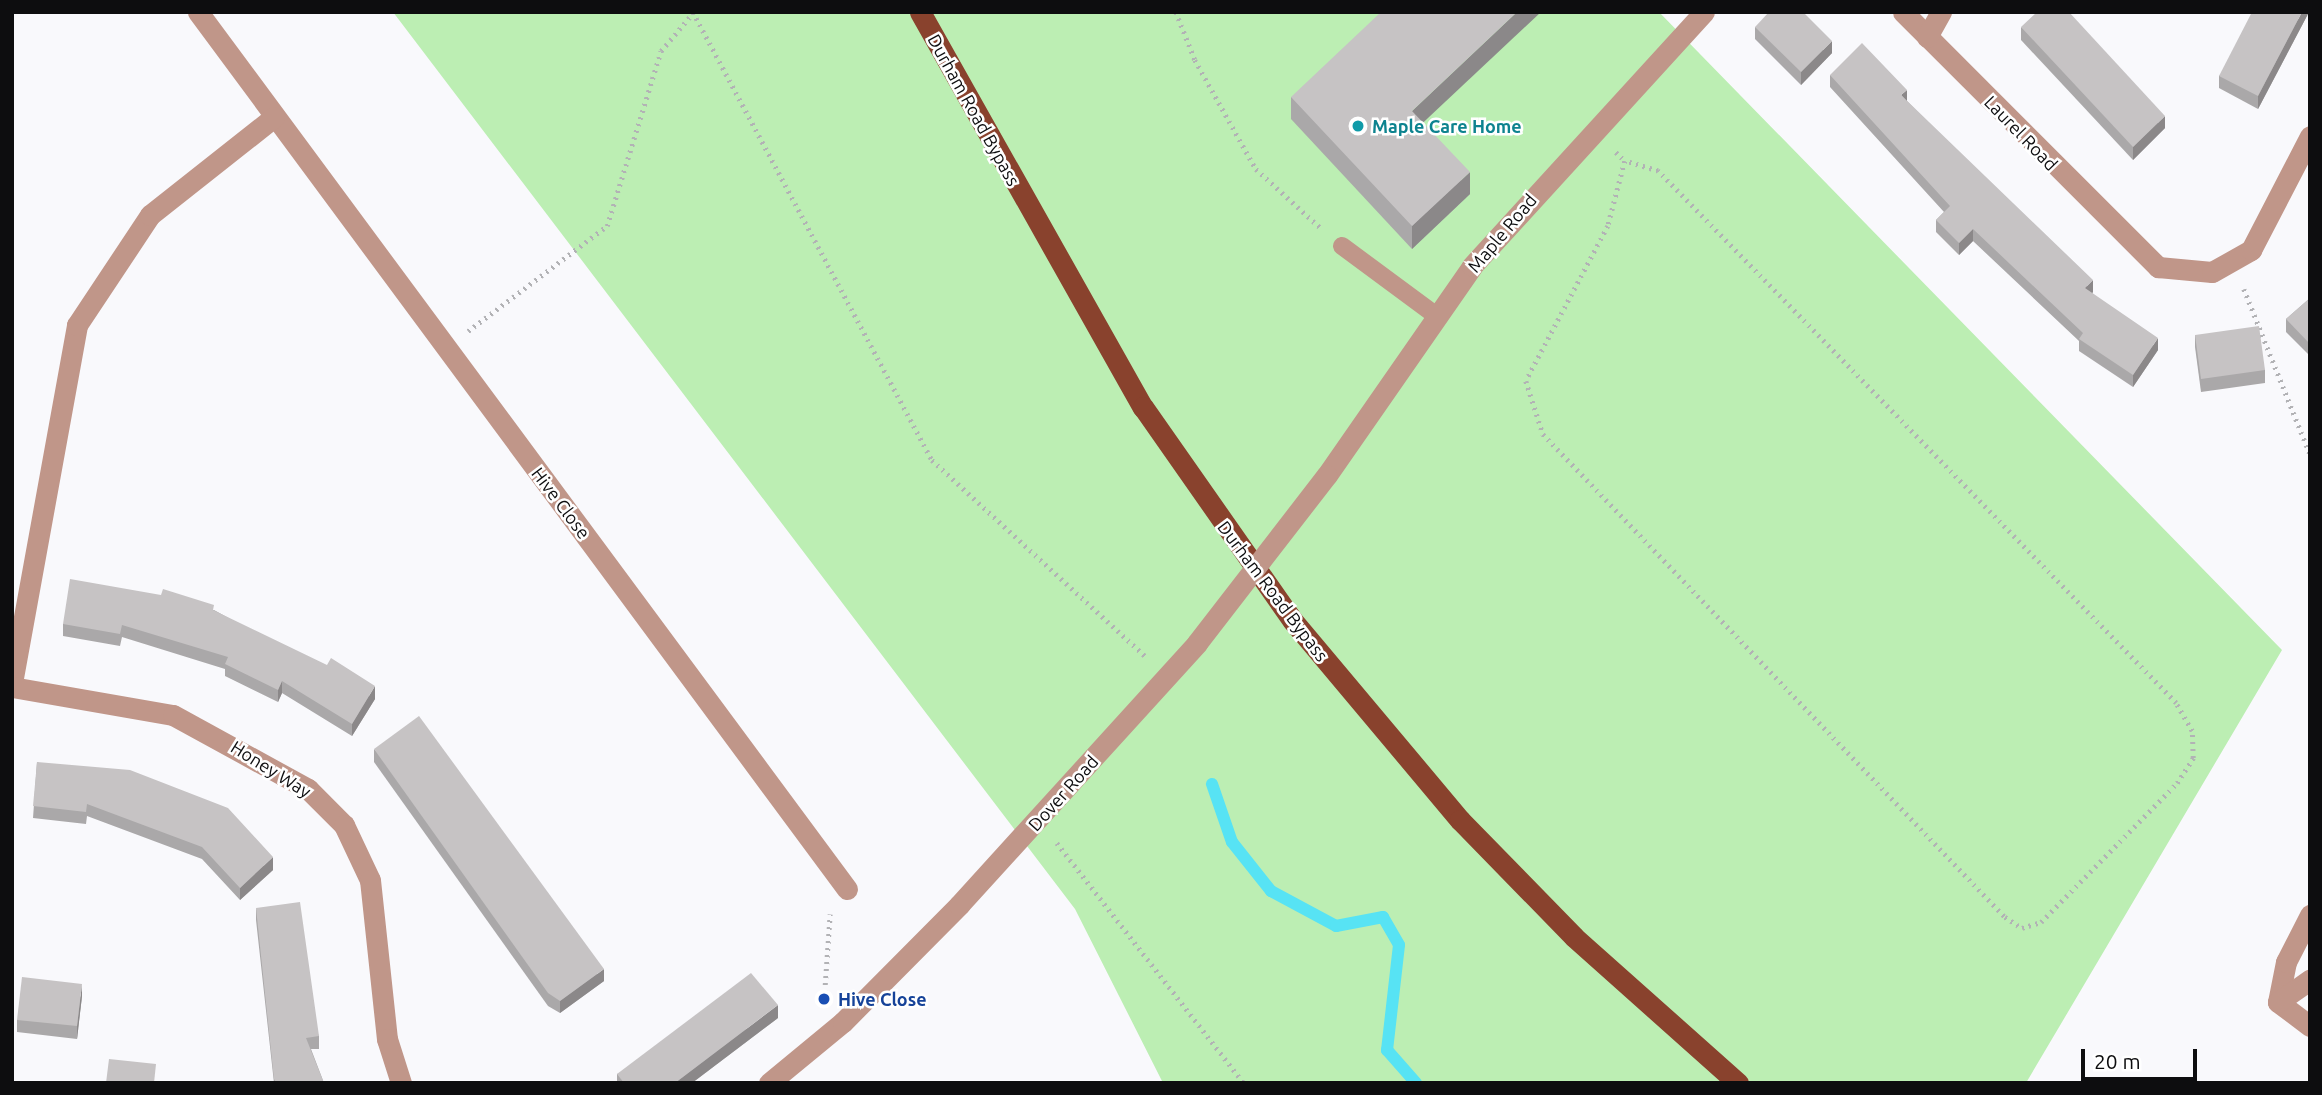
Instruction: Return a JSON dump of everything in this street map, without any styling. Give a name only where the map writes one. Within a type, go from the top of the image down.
[{"type":"main road","name":"Durham Road Bypass","points":[[920,12],[1143,407],[1293,621],[1460,820],[1574,937],[1738,1083]]},
{"type":"street","name":"Hive Close","points":[[198,12],[847,889]]},
{"type":"street","name":"Maple Road","points":[[1327,475],[1472,266],[1594,128],[1704,12]]},
{"type":"street","name":"Laurel Road","points":[[1903,12],[2140,254],[2187,273],[2234,264]]},
{"type":"street","points":[[1927,37],[1941,12]]},
{"type":"street","points":[[12,685],[77,325],[150,215],[274,117]]},
{"type":"street","points":[[2234,264],[2262,236],[2310,136]]},
{"type":"street","name":"Dover Road","points":[[769,1083],[843,1022],[1040,820],[1197,643],[1327,475]]},
{"type":"street","name":"Honey Way","points":[[12,685],[173,715],[309,789],[344,825],[370,880],[387,1039],[401,1083]]},
{"type":"street","points":[[2278,1002],[2286,962],[2310,915]]},
{"type":"street","points":[[2278,1002],[2310,980]]},
{"type":"street","points":[[2278,1002],[2310,1026]]},
{"type":"lane","points":[[1342,246],[1437,317]]},
{"type":"path","points":[[445,348],[607,226],[661,51],[693,12],[932,460],[1167,677]]},
{"type":"path","points":[[1176,12],[1195,60],[1256,169],[1342,246]]},
{"type":"path","points":[[1594,128],[1625,161],[1658,171],[2176,703],[2192,731],[2193,758],[2177,783],[2040,922],[2022,928],[2005,917],[1543,434],[1526,381],[1608,226],[1625,161]]},
{"type":"path","points":[[2234,264],[2310,454]]},
{"type":"path","points":[[1040,820],[1244,1083]]},
{"type":"path","points":[[824,999],[827,918],[847,889]]},
{"type":"green space","points":[[393,12],[1659,12],[2282,650],[2026,1083],[1163,1083],[1075,909]]},
{"type":"building","name":"Maple Care Home","points":[[1381,12],[1517,12],[1412,111],[1470,172],[1412,226],[1291,97]]},
{"type":"building","points":[[1769,12],[1803,12],[1832,41],[1801,72],[1755,27]]},
{"type":"building","points":[[2037,12],[2069,12],[2165,116],[2133,147],[2021,27]]},
{"type":"building","points":[[2252,12],[2302,12],[2258,96],[2219,76]]},
{"type":"building","points":[[1862,43],[1907,90],[1901,95],[2093,280],[2085,288],[2158,338],[2133,375],[2079,339],[2083,333],[1973,229],[1959,243],[1936,220],[1950,206],[1830,75]]},
{"type":"building","points":[[2310,298],[2310,344],[2286,319]]},
{"type":"building","points":[[2259,326],[2265,370],[2201,379],[2195,335]]},
{"type":"building","points":[[70,579],[161,595],[163,589],[214,605],[213,610],[327,665],[331,658],[375,686],[352,724],[282,681],[278,690],[225,664],[228,657],[122,625],[120,634],[63,624]]},
{"type":"building","points":[[419,716],[604,969],[560,1001],[548,993],[374,749]]},
{"type":"building","points":[[37,762],[130,770],[228,808],[273,857],[240,888],[202,847],[87,804],[86,812],[33,806]]},
{"type":"building","points":[[300,902],[319,1036],[306,1038],[324,1083],[276,1083],[256,908]]},
{"type":"building","points":[[751,973],[778,1005],[675,1083],[624,1083],[617,1074]]},
{"type":"building","points":[[22,977],[82,984],[77,1026],[17,1020]]},
{"type":"building","points":[[109,1059],[156,1064],[154,1083],[106,1083]]},
{"type":"waterway","points":[[1212,784],[1232,842],[1271,891],[1336,926],[1383,917],[1399,945],[1387,1050],[1416,1083]]},
{"type":"place","name":"Maple Care Home","points":[[1358,126]]},
{"type":"place","name":"Hive Close","points":[[824,999]]}]
